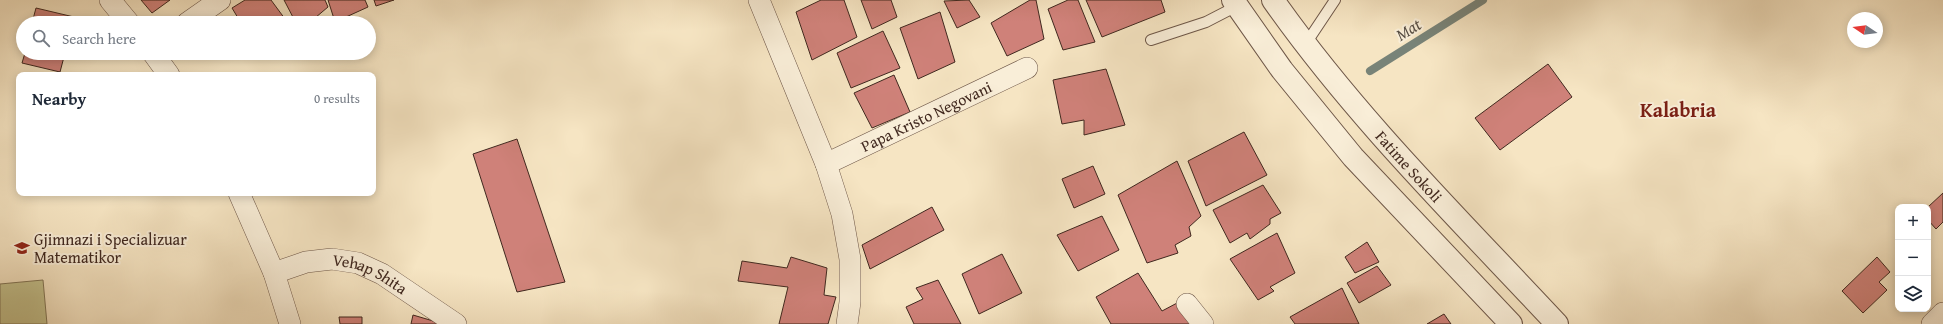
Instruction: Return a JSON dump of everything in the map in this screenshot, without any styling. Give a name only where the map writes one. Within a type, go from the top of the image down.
[{"type":"street","points":[[110,0],[123,16]]},
{"type":"street","points":[[197,16],[220,0]]},
{"type":"street","points":[[759,0],[826,164],[842,214],[850,259],[850,302],[847,324]]},
{"type":"street","name":"Fatime Sokoli","points":[[1273,0],[1344,94],[1388,145],[1557,324]]},
{"type":"street","points":[[1235,3],[1282,70],[1353,157],[1511,324]]},
{"type":"street","points":[[158,60],[167,72]]},
{"type":"street","name":"Papa Kristo Negovani","points":[[826,164],[1027,68]]},
{"type":"street","points":[[240,196],[274,273],[290,324]]},
{"type":"street","name":"Vehap Shita","points":[[274,273],[306,262],[332,259],[358,263],[382,274],[456,324]]},
{"type":"street","points":[[1187,304],[1203,324]]},
{"type":"street","points":[[1932,324],[1943,313]]},
{"type":"lane","points":[[1305,44],[1335,0]]},
{"type":"lane","points":[[1151,40],[1206,22],[1235,3]]},
{"type":"shaded area","points":[[43,280],[47,324],[0,324],[0,284]]},
{"type":"building","points":[[141,0],[170,0],[152,13]]},
{"type":"building","points":[[245,0],[271,0],[283,16],[237,16],[232,8]]},
{"type":"building","points":[[284,0],[325,0],[328,7],[317,16],[292,16]]},
{"type":"building","points":[[328,0],[365,0],[368,7],[348,16],[333,16]]},
{"type":"building","points":[[374,0],[394,0],[376,6]]},
{"type":"building","points":[[821,0],[844,0],[857,37],[812,60],[796,12]]},
{"type":"building","points":[[861,0],[891,0],[897,17],[872,29]]},
{"type":"building","points":[[969,0],[980,17],[957,28],[944,1]]},
{"type":"building","points":[[1030,0],[1036,0],[1044,39],[1007,56],[991,23]]},
{"type":"building","points":[[1068,0],[1078,0],[1095,42],[1063,50],[1048,9]]},
{"type":"building","points":[[1086,0],[1161,0],[1165,12],[1102,37]]},
{"type":"building","points":[[36,8],[70,16],[34,16]]},
{"type":"building","points":[[940,12],[955,62],[918,79],[900,28]]},
{"type":"building","points":[[883,31],[900,68],[851,88],[837,53]]},
{"type":"building","points":[[23,60],[63,60],[60,72],[22,63]]},
{"type":"building","points":[[1548,64],[1572,97],[1500,150],[1475,118]]},
{"type":"building","points":[[1106,69],[1125,125],[1084,135],[1084,120],[1062,124],[1053,80]]},
{"type":"building","points":[[894,75],[910,112],[872,128],[854,93]]},
{"type":"building","points":[[1244,132],[1267,175],[1206,206],[1188,161]]},
{"type":"building","points":[[517,139],[565,282],[517,292],[473,154]]},
{"type":"building","points":[[1177,161],[1201,216],[1189,227],[1191,236],[1175,245],[1178,253],[1147,263],[1118,195]]},
{"type":"building","points":[[1093,166],[1105,194],[1074,208],[1062,179]]},
{"type":"building","points":[[1263,185],[1281,213],[1270,219],[1270,224],[1250,239],[1247,233],[1230,243],[1213,210]]},
{"type":"building","points":[[1943,193],[1943,222],[1936,229],[1931,223],[1931,204]]},
{"type":"building","points":[[932,207],[944,230],[870,269],[862,245]]},
{"type":"building","points":[[1102,216],[1119,250],[1078,271],[1057,235]]},
{"type":"building","points":[[1277,233],[1295,273],[1270,287],[1274,291],[1258,300],[1230,259]]},
{"type":"building","points":[[1367,242],[1379,262],[1355,273],[1345,257]]},
{"type":"building","points":[[1002,254],[1022,293],[979,314],[962,274]]},
{"type":"building","points":[[791,257],[827,268],[824,295],[836,297],[828,324],[779,324],[788,287],[738,281],[742,261],[787,268]]},
{"type":"building","points":[[1877,257],[1890,272],[1879,282],[1887,290],[1863,313],[1842,291]]},
{"type":"building","points":[[1377,266],[1391,285],[1359,303],[1347,283]]},
{"type":"building","points":[[1138,273],[1162,311],[1179,302],[1193,324],[1111,324],[1096,297]]},
{"type":"building","points":[[938,280],[961,324],[914,324],[906,307],[923,299],[916,288]]},
{"type":"building","points":[[1342,288],[1359,324],[1295,324],[1290,317]]},
{"type":"building","points":[[1444,314],[1451,324],[1427,324]]},
{"type":"building","points":[[413,315],[440,323],[440,324],[411,324]]},
{"type":"building","points":[[339,317],[362,317],[362,324],[340,324]]},
{"type":"waterway","name":"Mat","points":[[1370,71],[1483,0]]},
{"type":"place","name":"Gjimnazi i Specializuar Matematikor","points":[[22,248]]},
{"type":"district","name":"Kalabria","points":[[1678,109]]}]
